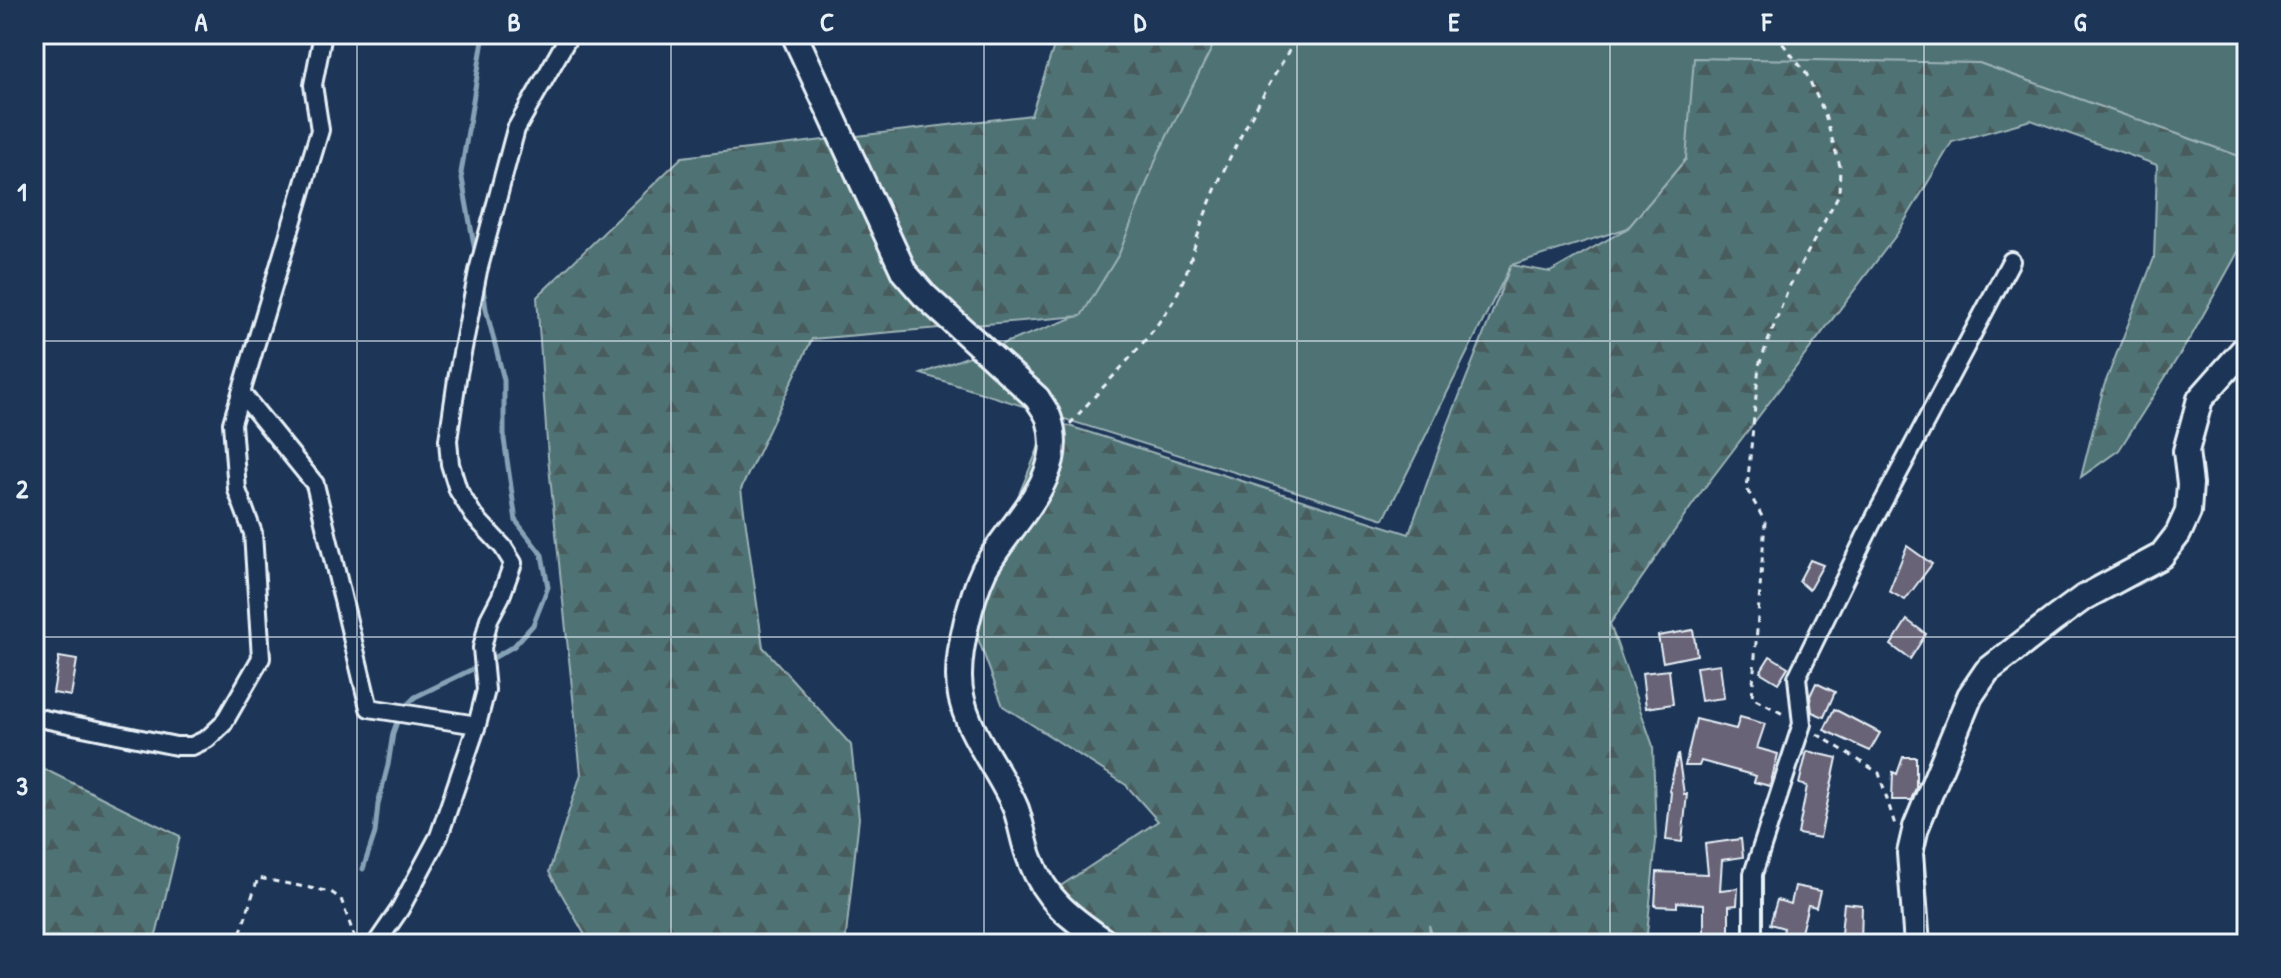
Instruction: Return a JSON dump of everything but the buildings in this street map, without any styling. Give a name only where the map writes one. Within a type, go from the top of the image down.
[{"type":"street","points":[[34,717],[176,746],[192,746],[207,739],[223,724],[261,658],[253,533],[237,490],[232,423],[320,130],[313,85],[323,34]]},
{"type":"street","points":[[376,944],[400,909],[439,836],[486,690],[482,648],[489,619],[513,563],[503,547],[474,516],[458,490],[450,464],[448,440],[478,271],[516,129],[570,34]]},
{"type":"street","points":[[794,34],[904,272],[924,295],[1037,398],[1050,420],[1052,445],[1048,467],[1034,498],[985,570],[969,614],[959,674],[961,700],[1016,809],[1030,861],[1047,895],[1073,919],[1108,944]]},
{"type":"street","points":[[1753,944],[1753,874],[1802,724],[1797,677],[1825,625],[1872,523],[2011,261]]},
{"type":"street","points":[[1917,944],[1910,853],[1916,827],[1970,696],[1987,671],[2083,598],[2161,556],[2178,534],[2188,512],[2190,484],[2186,451],[2200,399],[2247,346]]},
{"type":"street","points":[[242,394],[315,484],[369,708],[477,725]]},
{"type":"path","points":[[1052,445],[1149,337],[1174,300],[1190,265],[1206,212],[1239,140],[1275,71],[1299,34]]},
{"type":"path","points":[[1775,34],[1806,73],[1824,112],[1840,166],[1839,194],[1788,289],[1759,365],[1747,489],[1765,522],[1752,697],[1802,724],[1879,773],[1898,834]]},
{"type":"path","points":[[237,944],[258,878],[331,892],[341,899],[357,944]]},
{"type":"green space","points":[[1058,34],[1219,34],[1159,152],[1119,254],[1081,316],[812,339],[741,489],[763,647],[851,745],[859,818],[845,944],[590,944],[549,872],[581,774],[548,457],[537,297],[682,157],[1031,115]]},
{"type":"green space","points":[[1206,34],[2247,34],[2247,159],[1979,63],[1686,159],[1628,228],[1511,265],[1384,519],[921,374],[1081,315]]},
{"type":"green space","points":[[1694,58],[1979,63],[2247,159],[2247,236],[2192,335],[2119,450],[2081,477],[2104,386],[2154,258],[2157,165],[2031,120],[1952,142],[1897,234],[1702,491],[1610,624],[1653,746],[1656,841],[1646,944],[1435,944],[1429,925],[1431,944],[1114,944],[1047,895],[1158,821],[1126,785],[1003,706],[969,614],[1050,420],[1409,534],[1445,432],[1511,265],[1550,272],[1628,228],[1686,159]]},
{"type":"green space","points":[[34,764],[180,836],[157,932],[150,944],[34,944]]},
{"type":"waterway","points":[[476,256],[461,173],[484,34]]},
{"type":"waterway","points":[[482,281],[504,380],[504,439],[516,521],[542,555],[548,587],[533,625],[514,646],[488,661]]},
{"type":"waterway","points":[[363,869],[375,833],[393,733],[401,711],[415,697],[479,666]]}]
